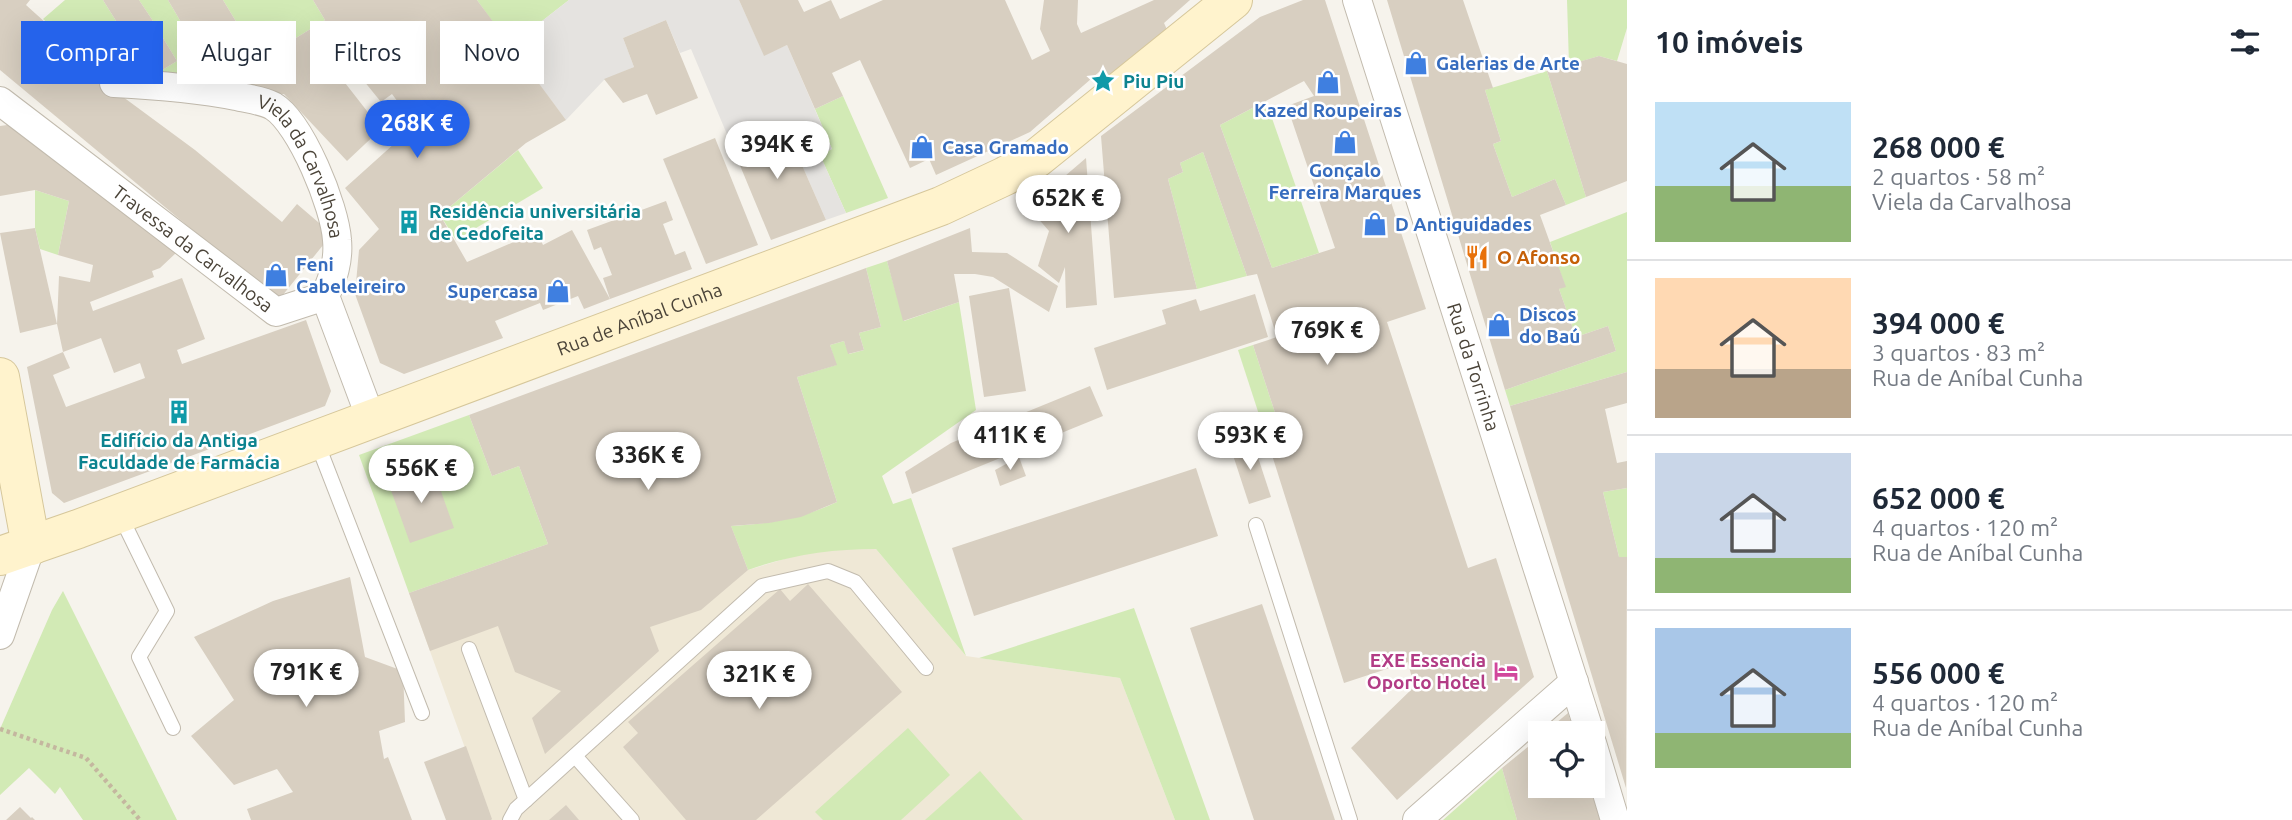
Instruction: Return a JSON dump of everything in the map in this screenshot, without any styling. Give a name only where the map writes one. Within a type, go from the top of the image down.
[{"type":"street","name":"Rua de Aníbal Cunha","points":[[16,551],[941,206],[1037,158],[1233,0]]},
{"type":"street","name":"Rua da Torrinha","points":[[1357,0],[1586,721]]},
{"type":"street","name":"Viela da Carvalhosa","points":[[136,84],[225,94],[262,102],[274,107],[284,116],[307,152],[320,179],[335,229],[336,272],[325,296]]},
{"type":"street","name":"Travessa da Carvalhosa","points":[[0,101],[276,312],[325,296]]},
{"type":"street","points":[[325,296],[372,419]]},
{"type":"street","points":[[0,377],[16,551],[0,635]]},
{"type":"street","points":[[1417,820],[1574,682]]},
{"type":"street","points":[[1605,787],[1615,820]]},
{"type":"lane","points":[[316,439],[422,713]]},
{"type":"lane","points":[[119,513],[167,611],[139,657],[173,729]]},
{"type":"lane","points":[[1256,525],[1350,820]]},
{"type":"lane","points":[[510,820],[516,809],[762,586],[828,571],[855,582],[926,668]]},
{"type":"lane","points":[[469,649],[526,800]]},
{"type":"lane","points":[[575,756],[632,820]]},
{"type":"path","points":[[0,729],[86,758],[140,820]]},
{"type":"shaded area","points":[[569,0],[739,0],[764,55],[787,45],[832,149],[820,155],[846,213],[826,220],[791,140],[781,144],[771,121],[729,139],[691,49],[680,53],[666,20],[623,38],[634,67],[604,80],[566,120],[539,84],[544,84],[542,21]]},
{"type":"shaded area","points":[[716,485],[748,570],[801,554],[839,549],[876,549],[966,656],[1120,678],[1175,820],[491,820],[409,593]]},
{"type":"green space","points":[[65,0],[103,0],[116,21],[45,21],[43,19]]},
{"type":"green space","points":[[139,0],[168,0],[180,21],[177,21],[177,61],[163,38],[163,21],[153,21]]},
{"type":"green space","points":[[223,0],[313,0],[325,20],[310,21],[310,29],[296,38],[296,21],[236,21]]},
{"type":"green space","points":[[477,0],[569,0],[542,21],[492,21]]},
{"type":"green space","points":[[1567,0],[1627,0],[1627,28],[1617,61],[1599,56],[1569,65]]},
{"type":"green space","points":[[177,61],[177,81],[163,80],[163,70]]},
{"type":"green space","points":[[1547,71],[1586,197],[1566,205],[1555,179],[1512,197],[1493,144],[1501,141],[1485,90]]},
{"type":"green space","points":[[843,96],[888,198],[846,213],[820,155],[832,149],[815,109]]},
{"type":"green space","points":[[1266,101],[1319,253],[1272,268],[1220,125]]},
{"type":"green space","points":[[518,150],[543,188],[456,240],[440,215]]},
{"type":"green space","points":[[1203,152],[1247,276],[1197,289],[1168,179],[1183,172],[1180,163]]},
{"type":"green space","points":[[35,190],[69,201],[58,255],[40,249],[35,228]]},
{"type":"green space","points":[[1627,212],[1627,372],[1510,406],[1505,390],[1616,351],[1608,326],[1576,337],[1559,289],[1565,286],[1550,242]]},
{"type":"green space","points":[[887,261],[904,321],[959,302],[976,410],[882,476],[893,504],[911,498],[966,656],[876,549],[811,554],[748,570],[731,526],[786,519],[837,502],[797,377],[836,365],[830,345],[844,341],[849,354],[864,350],[859,333],[881,327],[866,268]]},
{"type":"green space","points":[[1253,345],[1280,428],[1265,433],[1238,350]]},
{"type":"green space","points":[[469,415],[492,476],[519,466],[548,544],[409,593],[359,455]]},
{"type":"green space","points":[[1627,488],[1627,557],[1619,557],[1603,492]]},
{"type":"green space","points":[[63,591],[177,820],[83,820],[60,787],[55,794],[29,768],[0,795],[0,729],[52,610]]},
{"type":"green space","points":[[1134,608],[1210,820],[1175,820],[1120,678],[979,658]]},
{"type":"green space","points":[[908,728],[950,775],[901,820],[823,820],[815,812]]},
{"type":"green space","points":[[1502,768],[1517,820],[1443,820]]},
{"type":"green space","points":[[980,771],[1023,820],[925,820]]},
{"type":"building","points":[[0,0],[30,0],[26,5],[44,21],[21,21],[21,84],[105,84],[195,150],[282,222],[297,204],[332,234],[278,301],[0,70]]},
{"type":"building","points":[[103,0],[139,0],[153,21],[116,21]]},
{"type":"building","points":[[168,0],[223,0],[236,21],[180,21]]},
{"type":"building","points":[[313,0],[477,0],[493,21],[440,21],[440,84],[539,84],[566,120],[526,143],[440,215],[467,262],[537,232],[543,245],[572,230],[610,299],[584,309],[578,296],[543,310],[540,303],[495,321],[503,338],[404,374],[380,363],[355,294],[359,250],[379,229],[345,188],[415,125],[392,94],[381,102],[366,84],[426,84],[426,21],[323,21]]},
{"type":"building","points":[[739,0],[798,0],[804,12],[831,0],[840,19],[883,0],[1005,0],[1032,60],[1050,51],[1040,29],[1044,0],[1078,0],[1077,24],[1081,33],[1154,0],[1190,0],[1164,23],[1169,34],[1106,88],[1099,72],[1030,132],[936,175],[929,159],[910,168],[860,60],[832,73],[843,96],[815,109],[787,45],[764,56]]},
{"type":"building","points":[[1303,0],[1325,0],[1426,309],[1387,322],[1468,568],[1496,558],[1534,677],[1397,800],[1351,748],[1414,687],[1408,662],[1344,683],[1265,433],[1280,428],[1253,345],[1277,337],[1257,274],[1247,276],[1203,152],[1180,163],[1183,172],[1168,179],[1197,289],[1114,298],[1101,136],[1260,17]],"holes":[[[1304,81],[1314,96],[1287,106],[1335,248],[1272,268],[1220,125]]]},
{"type":"building","points":[[1387,0],[1463,0],[1493,88],[1485,90],[1501,141],[1493,144],[1512,197],[1555,179],[1566,205],[1540,215],[1566,287],[1559,289],[1576,337],[1608,326],[1616,351],[1505,390]]},
{"type":"building","points":[[666,20],[698,98],[656,115],[647,94],[623,103],[604,79],[634,67],[623,38]]},
{"type":"building","points":[[310,29],[310,84],[346,84],[381,129],[347,161],[284,94],[254,93],[218,85],[296,84],[296,38]]},
{"type":"building","points":[[163,38],[177,61],[163,70]]},
{"type":"building","points":[[1599,56],[1627,64],[1627,181],[1586,197],[1547,71]]},
{"type":"building","points":[[771,121],[781,144],[791,140],[826,220],[771,240],[729,139]]},
{"type":"building","points":[[22,123],[177,252],[160,268],[152,271],[154,277],[90,302],[93,311],[182,278],[205,339],[177,350],[182,364],[306,320],[331,391],[325,406],[64,503],[52,493],[27,367],[63,352],[57,324],[59,276],[90,282],[93,265],[58,255],[69,201],[35,190],[0,196],[0,126]],"holes":[[[101,338],[114,373],[140,363],[145,378],[66,407],[53,375],[70,368],[63,352]]]},
{"type":"building","points":[[715,138],[758,245],[706,264],[663,159]]},
{"type":"building","points":[[1086,158],[1097,305],[1066,308],[1065,267],[1059,283],[1038,266],[1049,231],[1023,201],[1058,182]]},
{"type":"building","points":[[666,201],[673,220],[663,224],[675,255],[685,251],[692,269],[610,299],[603,278],[612,275],[601,247],[594,250],[587,230]]},
{"type":"building","points":[[35,228],[57,324],[20,333],[0,233]]},
{"type":"building","points":[[970,228],[972,252],[1007,253],[1058,286],[1049,312],[993,277],[954,274],[959,302],[903,321],[887,261]]},
{"type":"building","points":[[866,268],[881,327],[859,333],[864,350],[848,354],[844,341],[830,345],[837,365],[797,377],[837,502],[801,517],[731,526],[748,570],[701,610],[650,627],[659,651],[545,754],[532,718],[561,691],[515,672],[498,626],[430,651],[409,593],[548,544],[519,466],[492,476],[469,415]]},
{"type":"building","points":[[1009,288],[1026,391],[984,397],[969,296]]},
{"type":"building","points":[[1255,294],[1268,337],[1107,390],[1094,348],[1166,324],[1162,310],[1196,299],[1200,311]]},
{"type":"building","points":[[1627,372],[1627,403],[1605,409],[1617,463],[1627,461],[1627,488],[1603,492],[1619,557],[1627,557],[1626,788],[1510,406]]},
{"type":"building","points":[[1090,386],[1103,416],[912,494],[905,472],[951,443]]},
{"type":"building","points":[[1252,439],[1271,497],[1249,504],[1230,446]]},
{"type":"building","points":[[1019,457],[1026,476],[1000,486],[995,470]]},
{"type":"building","points":[[432,466],[454,528],[410,543],[388,482]]},
{"type":"building","points":[[1196,468],[1218,536],[974,616],[952,548]]},
{"type":"building","points":[[350,577],[365,657],[403,671],[405,722],[379,731],[384,759],[388,757],[412,820],[251,820],[247,809],[293,792],[277,769],[234,785],[191,736],[234,700],[194,637],[273,601]]},
{"type":"building","points":[[808,584],[902,692],[756,820],[686,820],[623,747],[638,733],[628,722],[780,589],[790,601]]},
{"type":"building","points":[[1262,604],[1335,820],[1254,820],[1190,628]]},
{"type":"building","points":[[1568,713],[1570,721],[1558,721]]},
{"type":"building","points":[[466,746],[491,820],[446,820],[424,762]]},
{"type":"building","points":[[1528,747],[1528,798],[1594,798],[1600,820],[1517,820],[1502,768]]},
{"type":"building","points":[[566,805],[579,820],[549,820]]},
{"type":"building","points":[[20,807],[31,818],[35,820],[6,820]]},
{"type":"place","name":"Galerias de Arte","points":[[1416,63]]},
{"type":"place","name":"Piu Piu","points":[[1103,81]]},
{"type":"place","name":"Kazed Roupeiras","points":[[1328,82]]},
{"type":"place","name":"Gonçalo Ferreira Marques","points":[[1345,142]]},
{"type":"place","name":"Casa Gramado","points":[[922,147]]},
{"type":"place","name":"Residência universitária de Cedofeita","points":[[409,222]]},
{"type":"place","name":"D Antiguidades","points":[[1375,224]]},
{"type":"place","name":"O Afonso","points":[[1477,257]]},
{"type":"place","name":"Feni Cabeleireiro","points":[[276,275]]},
{"type":"place","name":"Supercasa","points":[[558,291]]},
{"type":"place","name":"Discos do Baú","points":[[1499,325]]},
{"type":"place","name":"Edifício da Antiga Faculdade de Farmácia","points":[[179,412]]},
{"type":"place","name":"EXE Essencia Oporto Hotel","points":[[1506,671]]}]
